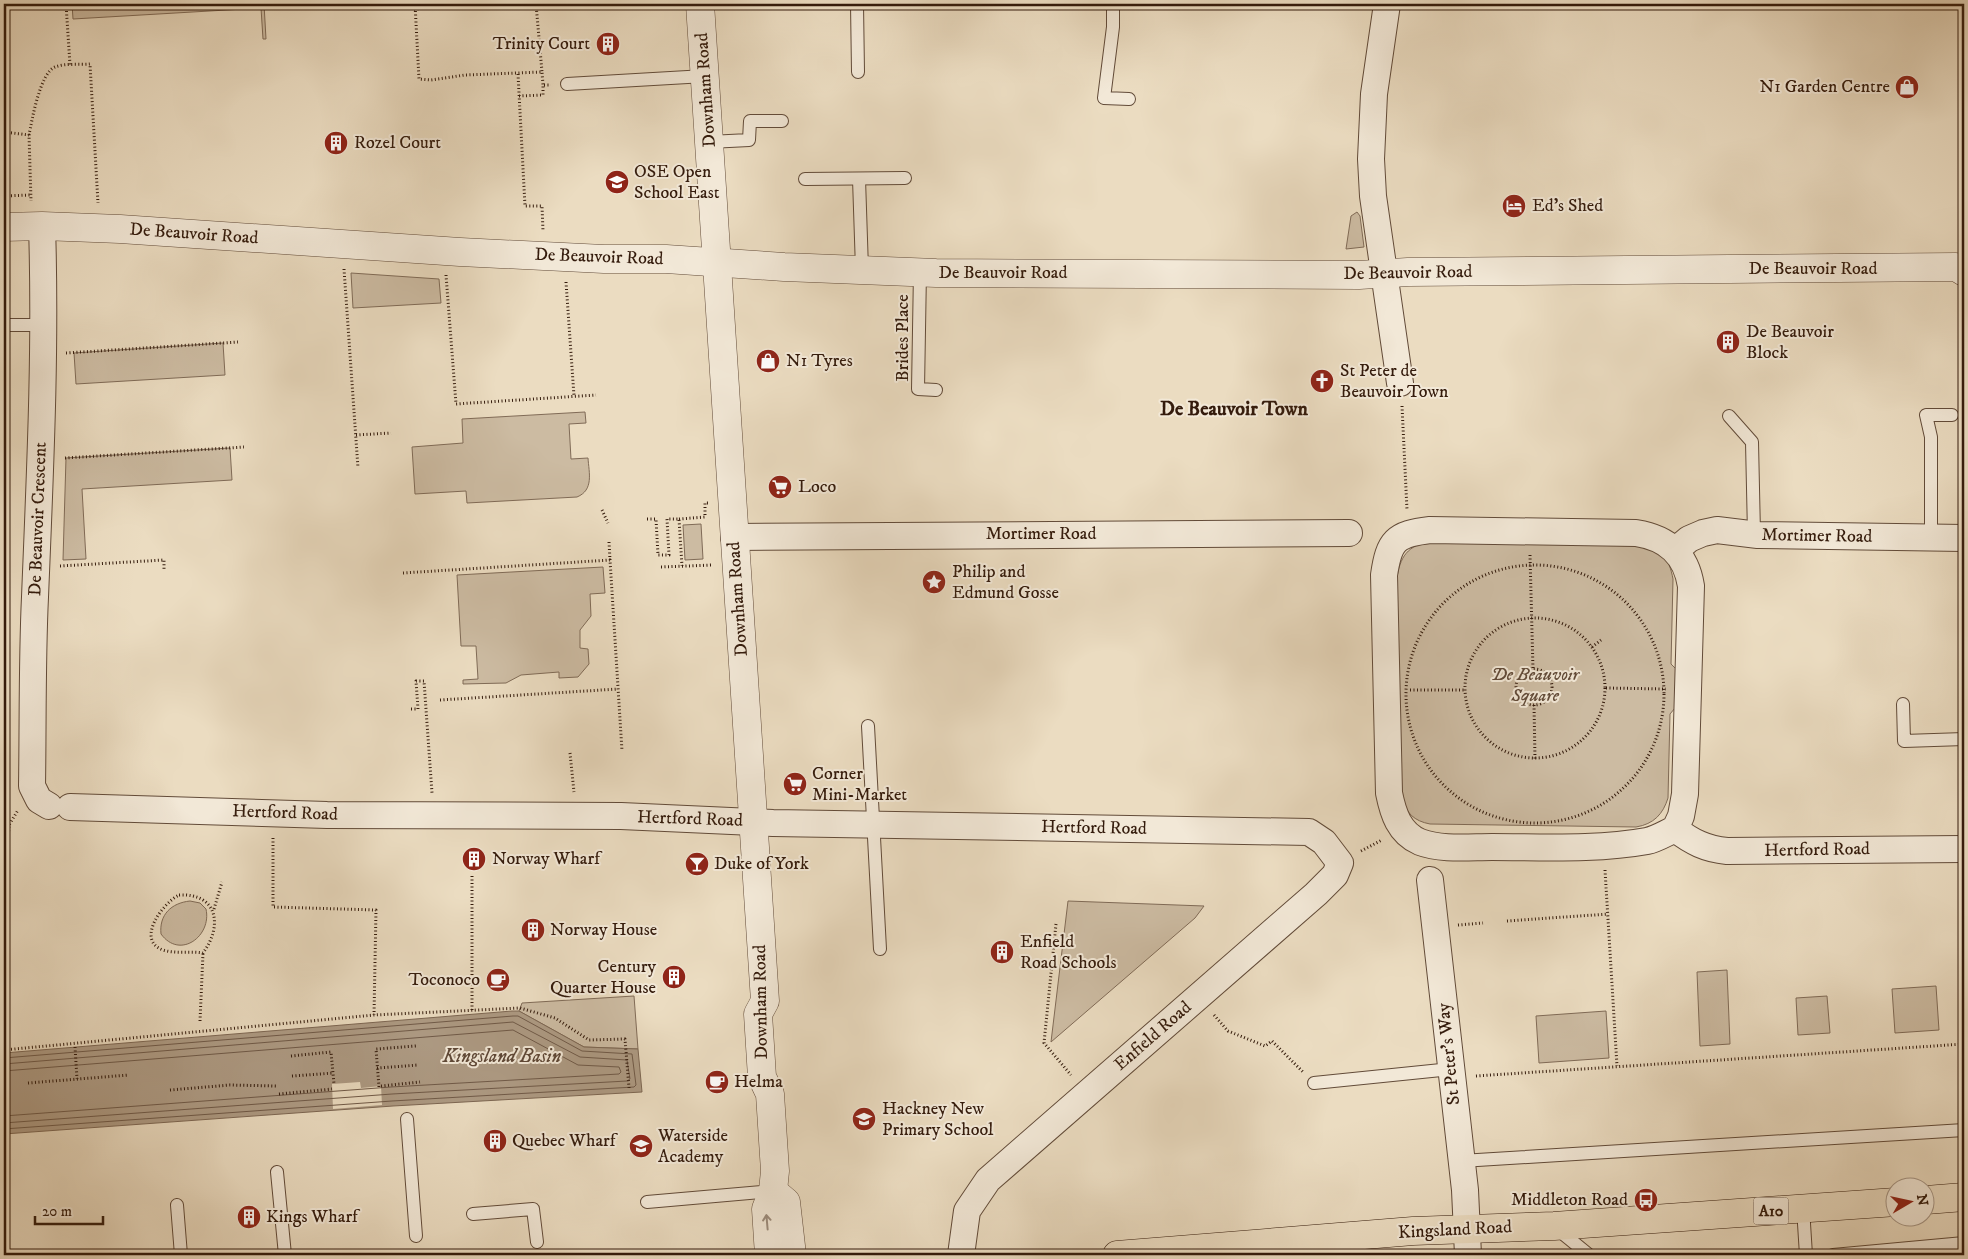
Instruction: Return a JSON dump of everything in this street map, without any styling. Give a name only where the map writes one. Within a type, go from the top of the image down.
[{"type":"highway","points":[[1936,1199],[1964,1197]]},
{"type":"highway","name":"Kingsland Road","points":[[1117,1255],[1467,1228],[1554,1226],[1886,1203]]},
{"type":"street","name":"Downham Road","points":[[700,4],[765,1001],[758,1014],[762,1077],[770,1094],[775,1171],[774,1190],[766,1209],[769,1255]]},
{"type":"street","points":[[1387,4],[1374,94],[1371,159],[1373,196],[1400,383]]},
{"type":"street","name":"De Beauvoir Road","points":[[4,227],[37,226],[120,229],[444,251],[936,273],[1960,270]]},
{"type":"street","name":"De Beauvoir Crescent","points":[[32,786],[36,568],[42,459],[44,325],[37,226]]},
{"type":"street","points":[[1430,530],[1636,533],[1663,540],[1676,550],[1686,565],[1691,586],[1685,794],[1681,816],[1675,829],[1650,840],[1603,844],[1449,847],[1420,842],[1403,830],[1393,813],[1388,793],[1384,575],[1390,547],[1397,538],[1408,532],[1430,530]]},
{"type":"street","name":"Mortimer Road","points":[[1676,550],[1689,539],[1717,530],[1754,534],[1964,538]]},
{"type":"street","name":"Mortimer Road","points":[[734,537],[1349,533]]},
{"type":"street","name":"Hertford Road","points":[[32,786],[39,800],[60,806],[274,813],[577,816],[752,822],[1309,832],[1324,842],[1340,863]]},
{"type":"street","name":"Hertford Road","points":[[1675,829],[1695,844],[1712,850],[1964,849]]},
{"type":"street","name":"Enfield Road","points":[[961,1255],[967,1211],[988,1180],[1316,894],[1335,875],[1340,863]]},
{"type":"street","name":"St Peter's Way","points":[[1430,880],[1467,1228]]},
{"type":"street","points":[[774,1190],[786,1202],[792,1255]]},
{"type":"street","points":[[1467,1228],[1468,1255]]},
{"type":"lane","points":[[857,4],[858,72]]},
{"type":"lane","points":[[1113,4],[1113,27],[1104,98],[1128,98]]},
{"type":"lane","points":[[567,84],[704,76]]},
{"type":"lane","points":[[709,142],[750,140],[750,121],[782,121]]},
{"type":"lane","points":[[804,179],[905,178]]},
{"type":"lane","points":[[859,179],[862,269]]},
{"type":"lane","name":"Brides Place","points":[[920,271],[918,389],[936,390]]},
{"type":"lane","points":[[4,325],[44,325]]},
{"type":"lane","points":[[1931,538],[1931,437],[1926,415],[1952,415]]},
{"type":"lane","points":[[1729,416],[1752,442],[1754,534]]},
{"type":"lane","points":[[1903,704],[1904,741],[1964,739]]},
{"type":"lane","points":[[868,726],[880,949]]},
{"type":"lane","points":[[1314,1083],[1451,1073]]},
{"type":"lane","points":[[407,1119],[416,1236]]},
{"type":"lane","points":[[1461,1161],[1721,1147],[1964,1130]]},
{"type":"lane","points":[[277,1172],[285,1255]]},
{"type":"lane","points":[[647,1202],[774,1190]]},
{"type":"lane","points":[[176,1205],[181,1255]]},
{"type":"lane","points":[[1803,1208],[1806,1255]]},
{"type":"lane","points":[[473,1214],[533,1210],[537,1242]]},
{"type":"lane","points":[[1554,1226],[1589,1255]]},
{"type":"lane","points":[[1833,1255],[1964,1243]]},
{"type":"path","points":[[66,4],[70,65]]},
{"type":"path","points":[[415,4],[419,79],[431,80],[465,75],[542,72]]},
{"type":"path","points":[[414,9],[505,4]]},
{"type":"path","points":[[520,96],[543,95],[536,4]]},
{"type":"path","points":[[37,226],[31,195],[29,135],[47,73],[57,66],[90,64],[97,201]]},
{"type":"path","points":[[518,74],[525,206],[542,206],[554,256],[574,396]]},
{"type":"path","points":[[543,85],[567,84]]},
{"type":"path","points":[[4,132],[29,135]]},
{"type":"path","points":[[4,196],[31,195]]},
{"type":"path","points":[[339,244],[345,273],[358,468]]},
{"type":"path","points":[[444,251],[456,404],[596,395]]},
{"type":"path","points":[[43,355],[238,342]]},
{"type":"path","points":[[1400,383],[1408,532]]},
{"type":"path","points":[[356,435],[391,433]]},
{"type":"path","points":[[42,459],[244,448]]},
{"type":"path","points":[[647,520],[656,519],[658,555],[669,555],[668,519],[705,517],[705,503],[712,503]]},
{"type":"path","points":[[602,510],[608,523]]},
{"type":"path","points":[[679,519],[682,566]]},
{"type":"path","points":[[608,542],[622,751]]},
{"type":"path","points":[[36,568],[164,560],[164,569]]},
{"type":"path","points":[[403,573],[610,560]]},
{"type":"path","points":[[1530,564],[1570,569],[1598,581],[1615,592],[1633,609],[1647,630],[1656,649],[1663,675],[1661,721],[1645,762],[1622,789],[1607,801],[1575,816],[1556,821],[1532,823],[1502,818],[1481,811],[1462,800],[1440,781],[1430,768],[1414,738],[1409,721],[1407,705],[1409,671],[1423,630],[1436,611],[1452,594],[1475,579],[1500,569],[1530,564]]},
{"type":"path","points":[[662,567],[708,565]]},
{"type":"path","points":[[1530,571],[1533,618],[1533,670]]},
{"type":"path","points":[[1533,618],[1550,620],[1566,625],[1580,634],[1592,647],[1602,666],[1606,688],[1603,706],[1596,723],[1585,738],[1562,753],[1535,759],[1514,755],[1494,745],[1479,730],[1472,717],[1465,690],[1468,668],[1478,649],[1493,633],[1512,622],[1533,618]]},
{"type":"path","points":[[1592,647],[1601,640]]},
{"type":"path","points":[[1533,670],[1545,673],[1549,678],[1551,690],[1546,701],[1534,705],[1520,698],[1516,688],[1517,682],[1523,673],[1533,670]]},
{"type":"path","points":[[411,709],[418,709],[416,681],[424,681],[434,814]]},
{"type":"path","points":[[1606,688],[1656,689]]},
{"type":"path","points":[[440,700],[618,689]]},
{"type":"path","points":[[1414,690],[1465,690]]},
{"type":"path","points":[[1534,705],[1535,759]]},
{"type":"path","points":[[570,753],[577,816]]},
{"type":"path","points":[[4,908],[9,825],[32,786]]},
{"type":"path","points":[[274,813],[272,907],[376,910],[374,1015]]},
{"type":"path","points":[[1340,863],[1403,830]]},
{"type":"path","points":[[1603,844],[1617,1066]]},
{"type":"path","points":[[472,876],[472,1010]]},
{"type":"path","points":[[200,1021],[203,953],[208,945],[215,919],[214,910],[222,882]]},
{"type":"path","points":[[203,953],[162,950],[155,945],[151,938],[152,928],[164,905],[179,895],[190,895],[205,900],[214,910]]},
{"type":"path","points":[[1507,921],[1608,914]]},
{"type":"path","points":[[1450,925],[1483,923]]},
{"type":"path","points":[[1056,924],[1044,1043],[1070,1075]]},
{"type":"path","points":[[1198,997],[1228,1031],[1265,1046],[1272,1041],[1314,1083]]},
{"type":"path","points":[[4,1050],[374,1015],[520,1008],[555,1018],[589,1040],[625,1038],[629,1088]]},
{"type":"path","points":[[1451,1073],[1617,1066],[1964,1044]]},
{"type":"path","points":[[416,1046],[376,1050],[377,1068],[380,1086],[420,1082]]},
{"type":"path","points":[[74,1047],[77,1079]]},
{"type":"path","points":[[291,1056],[331,1052],[334,1084]]},
{"type":"path","points":[[377,1068],[418,1065]]},
{"type":"path","points":[[292,1076],[333,1073]]},
{"type":"path","points":[[28,1083],[129,1075]]},
{"type":"path","points":[[170,1090],[230,1085],[276,1086]]},
{"type":"path","points":[[279,1094],[332,1090]]},
{"type":"green space","points":[[72,4],[264,4],[266,39],[263,39],[261,8],[73,19]]},
{"type":"green space","points":[[1357,212],[1360,216],[1364,247],[1346,249],[1351,216]]},
{"type":"green space","points":[[351,273],[439,279],[441,303],[353,308]]},
{"type":"green space","points":[[223,343],[225,375],[76,384],[74,353]]},
{"type":"green space","points":[[585,412],[586,423],[569,424],[571,459],[588,458],[588,486],[577,497],[467,503],[466,491],[415,494],[412,447],[463,443],[462,419]]},
{"type":"green space","points":[[230,448],[232,480],[82,489],[86,559],[63,560],[66,458]]},
{"type":"green space","points":[[701,524],[703,559],[685,560],[683,525]]},
{"type":"green space","name":"De Beauvoir Square","points":[[1429,542],[1644,546],[1664,557],[1673,579],[1671,664],[1676,669],[1675,708],[1670,714],[1668,798],[1663,809],[1653,821],[1636,827],[1430,824],[1419,821],[1408,812],[1402,798],[1396,584],[1399,568],[1404,556],[1414,547]]},
{"type":"green space","points":[[603,567],[605,593],[590,594],[591,616],[580,630],[580,648],[588,649],[589,664],[578,677],[559,678],[559,672],[521,675],[506,683],[463,684],[463,680],[478,679],[476,646],[461,646],[457,575]]},
{"type":"green space","points":[[190,901],[200,903],[206,909],[207,919],[199,936],[185,945],[177,945],[161,934],[162,921],[172,907]]},
{"type":"green space","points":[[1068,901],[1204,906],[1195,918],[1051,1042]]},
{"type":"green space","points":[[1727,970],[1730,1044],[1700,1046],[1697,972]]},
{"type":"green space","points":[[1936,986],[1939,1030],[1895,1033],[1892,989]]},
{"type":"green space","points":[[634,996],[638,1049],[584,1047],[519,1011],[522,1003]]},
{"type":"green space","points":[[1827,996],[1830,1033],[1798,1035],[1796,998]]},
{"type":"green space","points":[[1606,1011],[1609,1058],[1539,1063],[1536,1016]]},
{"type":"water","name":"Kingsland Basin","points":[[519,1011],[584,1047],[638,1049],[642,1092],[393,1106],[4,1134],[4,1053]]},
{"type":"pier","points":[[360,1082],[361,1088],[381,1086],[382,1105],[333,1109],[332,1084]]},
{"type":"place","name":"Trinity Court","points":[[608,44]]},
{"type":"place","name":"N1 Garden Centre","points":[[1907,87]]},
{"type":"place","name":"Rozel Court","points":[[336,143]]},
{"type":"place","name":"OSE Open School East","points":[[617,182]]},
{"type":"place","name":"Ed's Shed","points":[[1514,206]]},
{"type":"place","name":"De Beauvoir Block","points":[[1728,342]]},
{"type":"place","name":"N1 Tyres","points":[[768,361]]},
{"type":"place","name":"St Peter de Beauvoir Town","points":[[1322,381]]},
{"type":"place","name":"Loco","points":[[780,487]]},
{"type":"place","name":"Philip and Edmund Gosse","points":[[934,582]]},
{"type":"place","name":"Corner Mini-Market","points":[[795,784]]},
{"type":"place","name":"Norway Wharf","points":[[474,859]]},
{"type":"place","name":"Duke of York","points":[[697,864]]},
{"type":"place","name":"Norway House","points":[[533,930]]},
{"type":"place","name":"Enfield Road Schools","points":[[1002,952]]},
{"type":"place","name":"Century Quarter House","points":[[674,977]]},
{"type":"place","name":"Toconoco","points":[[498,980]]},
{"type":"place","name":"Helma","points":[[717,1082]]},
{"type":"place","name":"Hackney New Primary School","points":[[864,1119]]},
{"type":"place","name":"Quebec Wharf","points":[[495,1141]]},
{"type":"place","name":"Waterside Academy","points":[[641,1146]]},
{"type":"place","name":"Middleton Road","points":[[1646,1200]]},
{"type":"place","name":"Kings Wharf","points":[[249,1217]]},
{"type":"district","name":"De Beauvoir Town","points":[[1234,409]]}]
